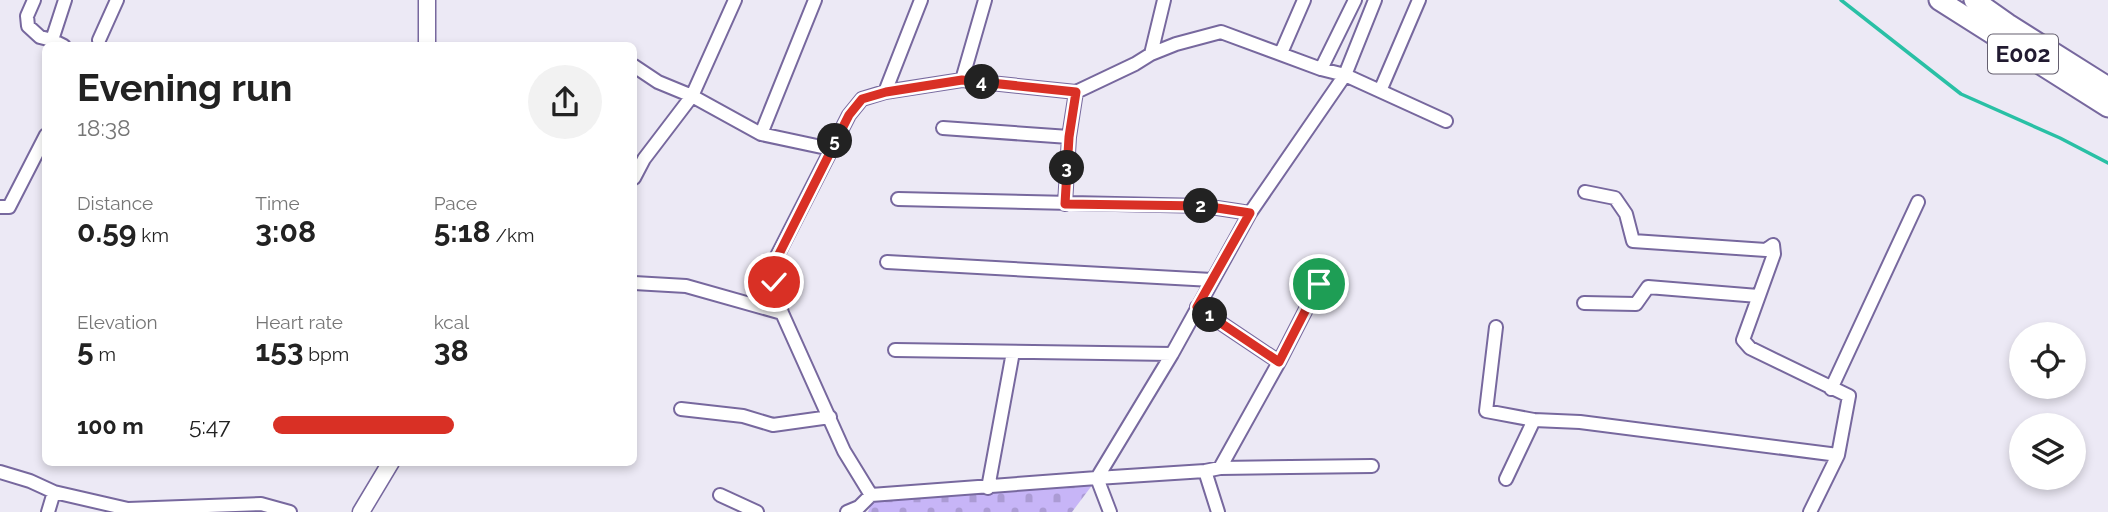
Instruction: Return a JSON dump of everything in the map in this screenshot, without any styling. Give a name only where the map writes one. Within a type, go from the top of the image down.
[{"type":"highway","name":"E002","points":[[1939,0],[2108,107]]},
{"type":"highway","name":"E002","points":[[1974,0],[2108,87]]},
{"type":"highway","points":[[2038,63],[2108,117]]},
{"type":"main road","points":[[427,0],[427,42]]},
{"type":"main road","points":[[361,512],[389,466]]},
{"type":"street","points":[[34,0],[27,16],[28,26],[40,37],[56,42]]},
{"type":"street","points":[[99,40],[117,0]]},
{"type":"street","points":[[637,172],[692,96],[735,0]]},
{"type":"street","points":[[761,134],[815,0]]},
{"type":"street","points":[[886,92],[921,0]]},
{"type":"street","points":[[962,80],[985,0]]},
{"type":"street","points":[[1151,54],[1164,0]]},
{"type":"street","points":[[1281,53],[1304,0]]},
{"type":"street","points":[[1321,69],[1355,0]]},
{"type":"street","points":[[1097,478],[1172,354],[1250,213],[1345,75],[1375,0]]},
{"type":"street","points":[[1380,91],[1419,0]]},
{"type":"street","points":[[52,40],[63,6]]},
{"type":"street","points":[[871,495],[844,451],[782,313],[774,282],[778,256],[849,115],[862,99],[886,92],[962,80],[1076,92],[1151,54],[1221,32],[1321,69],[1345,75],[1446,121]]},
{"type":"street","points":[[637,68],[658,82],[692,96],[761,134],[831,149]]},
{"type":"street","points":[[1065,204],[1069,137],[1076,92]]},
{"type":"street","points":[[943,128],[1069,137]]},
{"type":"street","points":[[0,206],[9,207],[42,143]]},
{"type":"street","points":[[1585,192],[1615,198],[1626,214],[1633,241],[1766,250],[1773,245],[1774,254],[1743,340],[1750,348],[1849,396],[1838,455],[1810,512]]},
{"type":"street","points":[[898,199],[1204,206],[1250,213]]},
{"type":"street","points":[[1831,389],[1917,202]]},
{"type":"street","points":[[887,262],[1212,279]]},
{"type":"street","points":[[637,283],[686,286],[782,313]]},
{"type":"street","points":[[1220,468],[1319,284]]},
{"type":"street","points":[[1584,303],[1636,304],[1648,287],[1758,296]]},
{"type":"street","points":[[1197,307],[1279,362]]},
{"type":"street","points":[[1496,327],[1486,411],[1534,420],[1580,422],[1838,455]]},
{"type":"street","points":[[895,350],[1172,354]]},
{"type":"street","points":[[988,488],[1013,352]]},
{"type":"street","points":[[681,409],[743,415],[773,425],[830,417]]},
{"type":"street","points":[[1506,479],[1534,420]]},
{"type":"street","points":[[847,512],[859,507],[871,495],[1220,468],[1371,466]]},
{"type":"street","points":[[1205,471],[1218,512]]},
{"type":"street","points":[[0,472],[54,492],[127,511],[261,504],[290,512]]},
{"type":"street","points":[[1097,478],[1110,512]]},
{"type":"street","points":[[48,512],[54,492]]},
{"type":"street","points":[[720,495],[757,512]]},
{"type":"green space","points":[[1093,484],[1072,512],[868,512],[872,502]]},
{"type":"waterway","points":[[1841,0],[1961,94],[2060,138],[2108,163]]},
{"type":"route","points":[[774,282],[778,256],[849,115],[862,99],[886,92],[962,80],[1076,92],[1069,137],[1065,204],[1204,206],[1250,213],[1197,307],[1279,362],[1319,284]]}]
